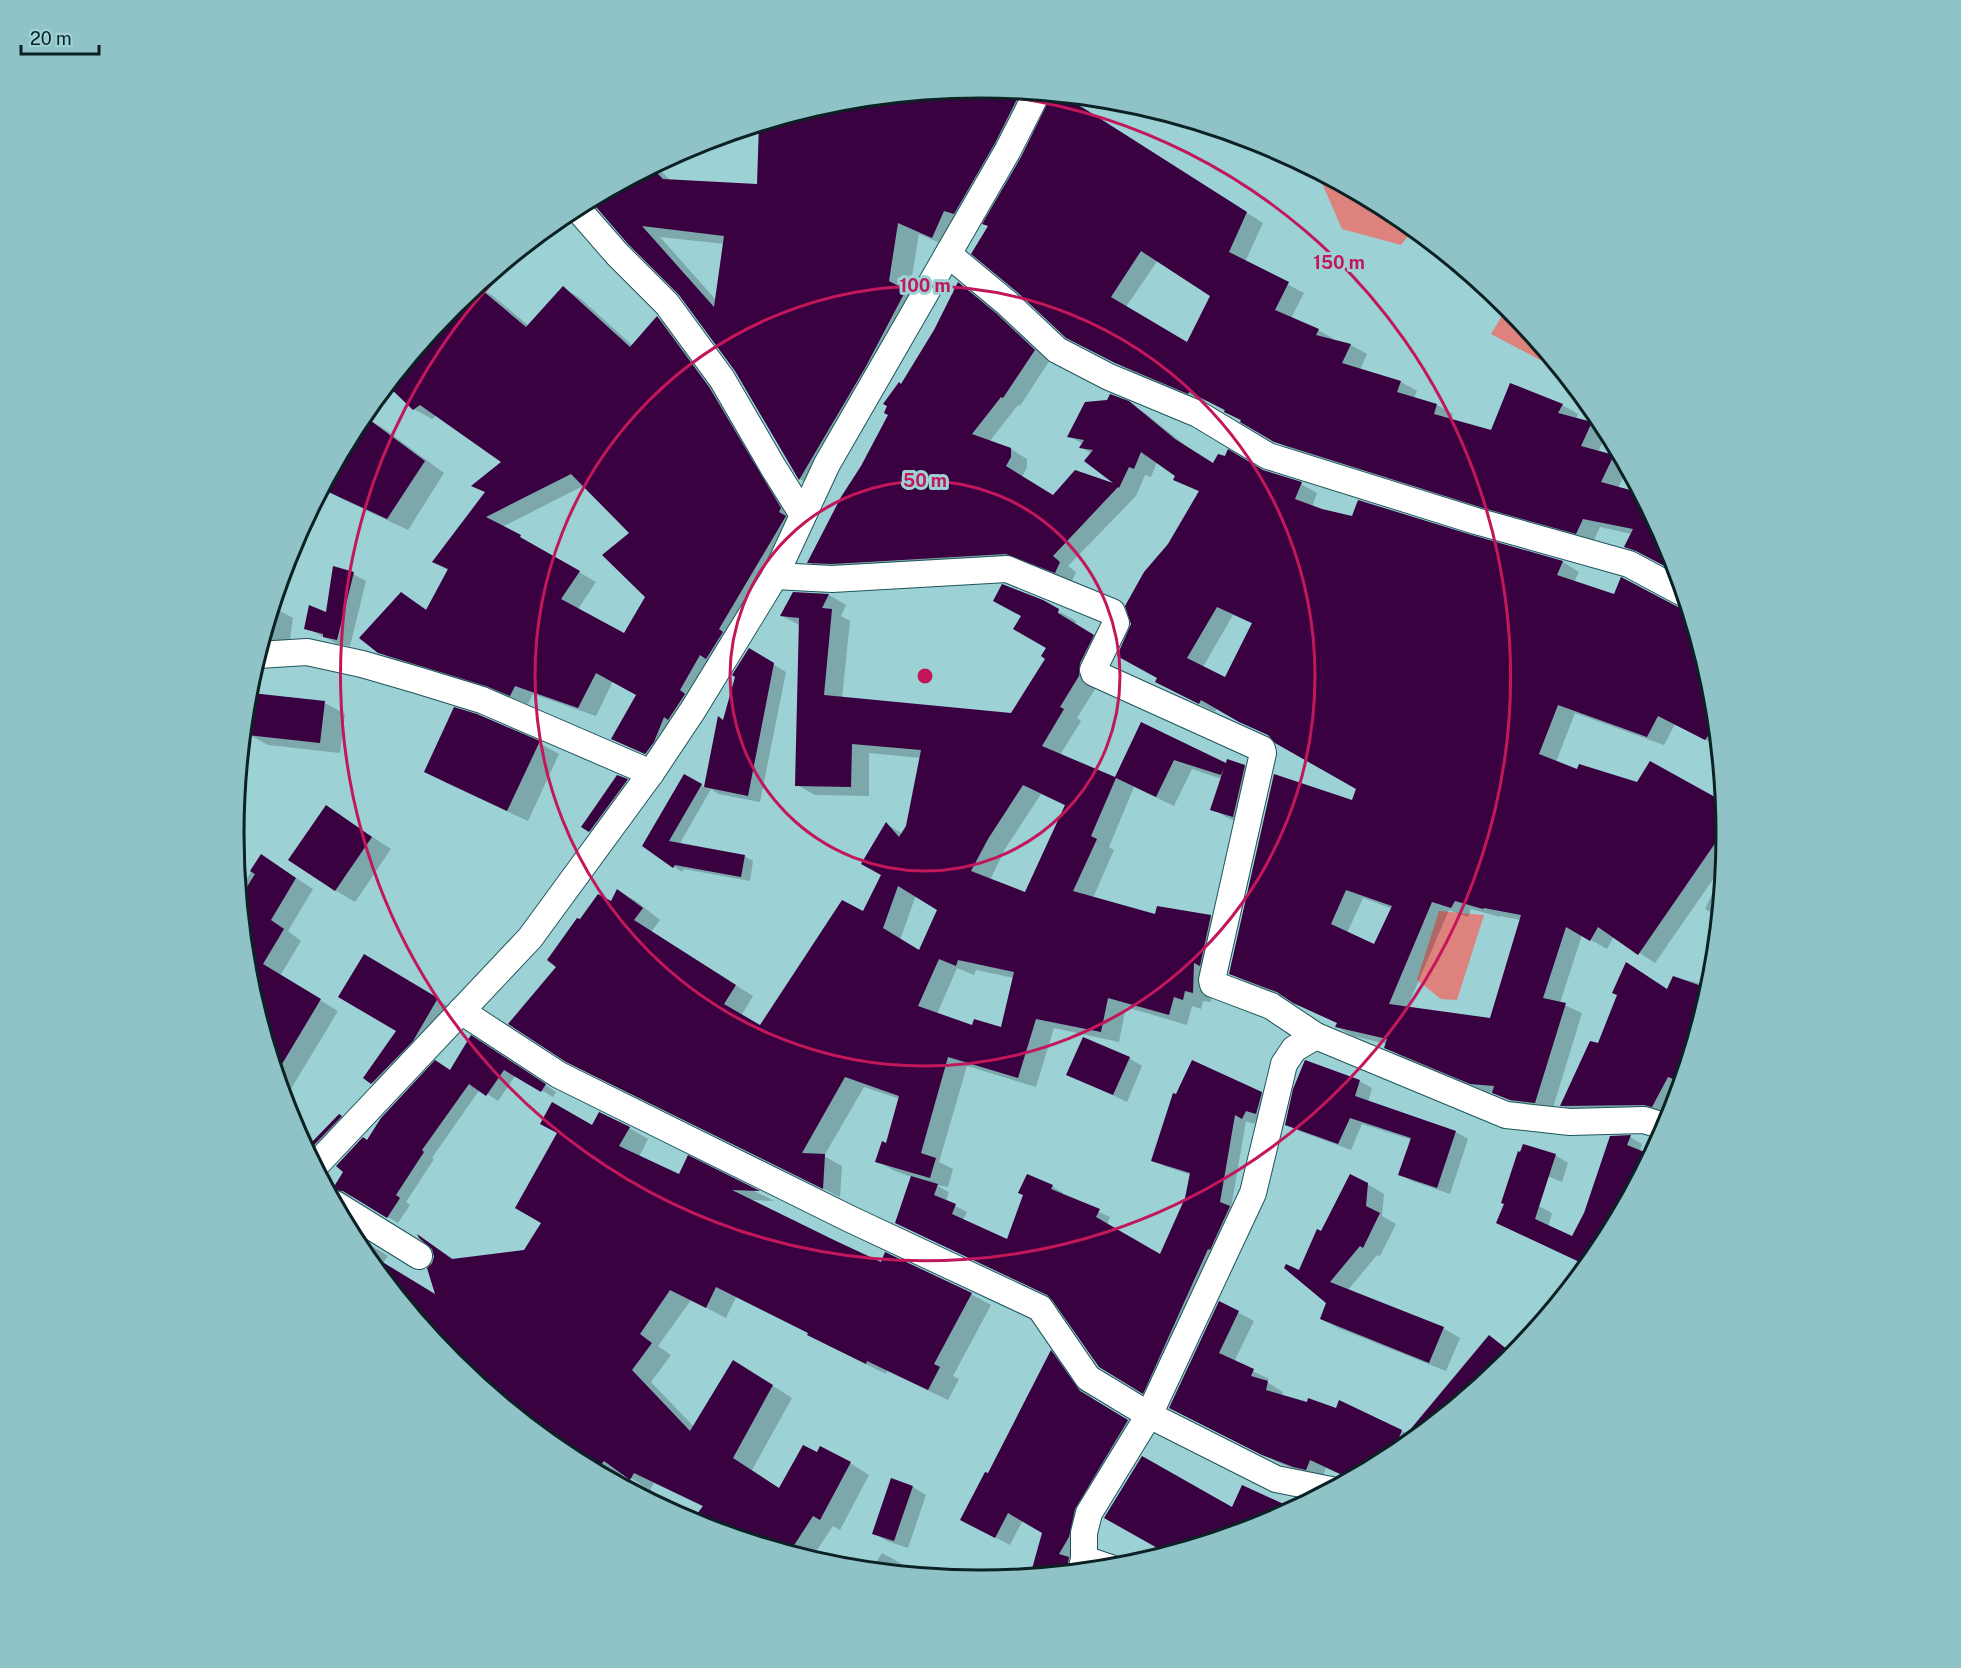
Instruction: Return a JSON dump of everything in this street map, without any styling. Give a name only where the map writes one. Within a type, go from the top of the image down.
[{"type":"street","points":[[320,1160],[530,938],[651,773],[693,710],[775,576],[827,464],[1008,150],[1034,99]]},
{"type":"street","points":[[583,215],[617,254],[668,304],[722,379],[772,467],[803,515]]},
{"type":"street","points":[[948,254],[1007,303],[1058,350],[1108,377],[1198,414],[1268,456],[1476,521],[1629,564],[1675,589]]},
{"type":"street","points":[[775,576],[831,579],[1007,569],[1112,612],[1116,623],[1093,670],[1094,673],[1258,746],[1263,753],[1212,980],[1213,984],[1271,1006],[1316,1036],[1506,1115],[1570,1122],[1644,1120],[1658,1124]]},
{"type":"street","points":[[266,654],[307,652],[362,664],[482,700],[651,773]]},
{"type":"street","points":[[461,1011],[559,1075],[850,1220],[1040,1308],[1088,1378],[1149,1415],[1276,1479],[1320,1488]]},
{"type":"street","points":[[1083,1563],[1084,1533],[1089,1514],[1149,1415],[1254,1193],[1284,1064],[1294,1049],[1316,1036]]},
{"type":"street","points":[[350,1213],[419,1256]]},
{"type":"shaded area","points":[[1322,183],[1349,196],[1408,235],[1401,245],[1342,229]]},
{"type":"shaded area","points":[[1503,315],[1546,363],[1491,334]]},
{"type":"shaded area","points":[[1439,911],[1484,915],[1457,1000],[1441,999],[1417,980]]},
{"type":"building","points":[[932,99],[1017,99],[995,143],[954,214],[944,211],[932,238],[898,223],[889,281],[906,290],[865,368],[799,480],[735,371],[679,295],[628,244],[596,206],[656,172],[663,179],[757,184],[759,133],[837,112],[884,104]],"holes":[[[642,226],[724,236],[714,307]]]},
{"type":"building","points":[[1049,101],[1076,104],[1247,212],[1229,252],[1289,282],[1275,310],[1319,329],[1316,335],[1351,344],[1342,363],[1401,381],[1397,392],[1437,404],[1434,414],[1491,430],[1510,383],[1563,404],[1558,413],[1591,422],[1581,446],[1611,454],[1613,457],[1601,482],[1631,490],[1667,567],[1624,547],[1633,529],[1583,519],[1576,534],[1480,507],[1274,442],[1240,422],[1241,420],[1224,412],[1225,410],[1189,392],[1188,394],[1115,363],[1066,338],[1017,292],[971,254],[988,226],[982,224],[1021,157]],"holes":[[[1141,251],[1210,296],[1187,342],[1111,297]]]},
{"type":"building","points":[[958,282],[997,314],[1035,350],[1003,398],[1001,397],[972,434],[1011,448],[1011,457],[1006,466],[1053,495],[1075,470],[1113,483],[1084,461],[1093,450],[1079,448],[1084,440],[1067,437],[1085,402],[1107,400],[1110,394],[1129,401],[1175,439],[1213,463],[1218,454],[1225,456],[1228,449],[1263,470],[1302,482],[1295,499],[1322,509],[1352,516],[1358,500],[1563,561],[1557,575],[1614,594],[1621,577],[1681,607],[1703,690],[1711,738],[1708,736],[1705,740],[1658,716],[1647,737],[1558,705],[1539,754],[1577,769],[1579,764],[1637,782],[1650,761],[1715,797],[1717,841],[1638,955],[1598,927],[1590,941],[1566,927],[1543,998],[1566,1003],[1535,1103],[1510,1100],[1492,1093],[1494,1086],[1470,1084],[1384,1048],[1387,1039],[1335,1027],[1337,1023],[1293,1003],[1277,992],[1229,974],[1274,774],[1352,800],[1356,789],[1275,743],[1268,735],[1239,722],[1201,700],[1199,704],[1155,682],[1157,678],[1117,656],[1131,624],[1125,606],[1144,572],[1168,544],[1199,491],[1173,480],[1175,476],[1141,452],[1134,469],[1129,467],[1119,488],[1053,556],[1060,562],[1055,573],[1006,554],[832,564],[807,563],[841,497],[861,466],[888,415],[884,413],[887,406],[883,404],[899,382],[901,384],[934,330]],"holes":[[[1217,607],[1252,623],[1225,677],[1187,658]],[[1346,890],[1392,906],[1374,944],[1331,924]],[[1455,901],[1483,909],[1521,915],[1490,1018],[1389,1004],[1432,902],[1451,908]]]},
{"type":"building","points":[[563,286],[630,347],[657,316],[709,387],[781,508],[779,512],[786,516],[719,629],[723,632],[706,659],[700,655],[680,690],[685,694],[668,720],[664,717],[654,742],[645,754],[611,739],[636,695],[596,673],[578,708],[515,686],[510,696],[486,686],[378,653],[359,638],[401,592],[426,610],[448,569],[432,562],[485,492],[471,486],[501,462],[420,405],[413,410],[393,391],[427,348],[483,291],[526,327]],"holes":[[[571,474],[629,533],[602,555],[645,597],[624,633],[561,599],[580,571],[520,537],[521,535],[486,517]]]},
{"type":"building","points":[[371,421],[425,461],[387,519],[329,492]]},
{"type":"building","points":[[333,566],[354,572],[337,640],[304,629],[309,605],[326,612]]},
{"type":"building","points":[[1002,584],[1043,600],[1059,609],[1058,613],[1094,635],[1080,663],[1079,676],[1060,707],[1064,709],[1042,746],[1115,777],[1141,722],[1226,763],[1227,759],[1245,765],[1233,817],[1210,810],[1224,768],[1221,775],[1174,760],[1156,797],[1116,778],[1091,836],[1097,839],[1073,891],[1155,914],[1157,906],[1211,915],[1200,966],[1194,963],[1193,993],[1185,991],[1183,1000],[1174,997],[1169,1015],[1108,998],[1101,1032],[1036,1019],[1018,1078],[948,1057],[921,1153],[936,1158],[930,1178],[875,1162],[882,1141],[886,1143],[899,1096],[845,1077],[802,1153],[825,1154],[823,1189],[566,1062],[508,1024],[556,967],[547,960],[577,918],[580,919],[598,894],[611,901],[617,889],[643,908],[634,920],[736,985],[724,1004],[760,1025],[842,900],[863,911],[881,875],[861,864],[886,822],[899,837],[906,826],[921,750],[852,744],[851,787],[795,786],[799,618],[780,616],[793,592],[829,594],[822,608],[832,609],[824,695],[1011,713],[1045,659],[1041,656],[1046,648],[1013,629],[1021,616],[993,601]],"holes":[[[1023,785],[1065,805],[1025,892],[971,871],[988,839]],[[898,886],[937,910],[919,950],[883,928]],[[939,959],[956,966],[958,960],[1014,972],[1001,1027],[974,1019],[972,1025],[918,1006]]]},
{"type":"building","points":[[749,648],[774,663],[748,796],[704,787],[718,716],[723,720],[735,677],[732,675]]},
{"type":"building","points":[[257,694],[325,701],[320,743],[250,735]]},
{"type":"building","points":[[454,707],[477,714],[540,741],[507,811],[424,772]]},
{"type":"building","points":[[684,774],[702,784],[669,841],[745,855],[741,877],[675,865],[673,868],[642,846]]},
{"type":"building","points":[[617,775],[628,779],[589,832],[581,827]]},
{"type":"building","points":[[326,805],[372,837],[335,891],[288,860]]},
{"type":"building","points":[[261,854],[296,878],[271,920],[284,929],[263,964],[321,999],[281,1065],[258,978],[250,930],[246,888],[255,874],[250,871]]},
{"type":"building","points":[[364,954],[438,998],[413,1041],[371,1084],[363,1078],[396,1031],[338,997]]},
{"type":"building","points":[[1626,962],[1667,989],[1673,976],[1701,986],[1675,1079],[1668,1077],[1652,1107],[1644,1105],[1560,1106],[1590,1041],[1598,1043],[1617,995],[1612,993]]},
{"type":"building","points":[[471,1035],[546,1084],[541,1092],[504,1070],[486,1096],[469,1084],[422,1150],[424,1152],[396,1195],[400,1198],[387,1218],[343,1191],[337,1190],[334,1186],[343,1172],[336,1166],[363,1137],[367,1140],[381,1118],[435,1060],[450,1070]]},
{"type":"building","points":[[1083,1037],[1130,1057],[1113,1095],[1066,1075]]},
{"type":"building","points":[[1192,1060],[1262,1092],[1256,1114],[1246,1111],[1242,1119],[1235,1115],[1220,1202],[1230,1206],[1210,1250],[1208,1249],[1143,1394],[1099,1367],[1047,1295],[895,1223],[911,1176],[938,1184],[934,1195],[956,1204],[952,1214],[1007,1239],[1023,1195],[1018,1193],[1027,1174],[1053,1185],[1051,1189],[1100,1209],[1096,1217],[1160,1254],[1185,1198],[1190,1173],[1151,1161],[1173,1093],[1176,1094]]},
{"type":"building","points":[[1305,1060],[1360,1080],[1355,1096],[1456,1131],[1437,1188],[1398,1175],[1411,1138],[1350,1118],[1338,1144],[1285,1125],[1293,1089]]},
{"type":"building","points":[[552,1102],[592,1125],[599,1112],[630,1127],[619,1146],[679,1174],[688,1155],[760,1191],[732,1190],[836,1241],[881,1262],[885,1252],[972,1293],[934,1364],[940,1367],[928,1390],[867,1361],[866,1364],[716,1287],[706,1308],[670,1290],[640,1334],[652,1343],[632,1370],[690,1431],[733,1360],[773,1385],[733,1458],[779,1488],[803,1445],[817,1452],[820,1446],[851,1462],[820,1520],[813,1516],[794,1546],[744,1531],[697,1513],[703,1506],[634,1473],[630,1480],[604,1461],[601,1465],[571,1446],[495,1388],[460,1355],[427,1320],[381,1261],[435,1294],[427,1268],[434,1257],[432,1249],[417,1234],[452,1259],[524,1250],[541,1223],[515,1208],[557,1133],[540,1124]]},
{"type":"building","points":[[339,1114],[342,1116],[314,1145],[312,1142]]},
{"type":"building","points":[[1631,1135],[1627,1145],[1645,1152],[1618,1202],[1579,1262],[1496,1223],[1504,1204],[1501,1203],[1518,1151],[1520,1152],[1523,1144],[1556,1154],[1535,1219],[1572,1236],[1584,1213],[1610,1136]]},
{"type":"building","points":[[1350,1174],[1368,1183],[1366,1206],[1380,1213],[1363,1248],[1360,1246],[1330,1282],[1444,1327],[1429,1363],[1320,1319],[1326,1303],[1284,1268],[1286,1264],[1299,1270],[1317,1229],[1321,1231]]},
{"type":"building","points":[[1219,1301],[1239,1311],[1219,1353],[1254,1369],[1251,1376],[1268,1381],[1266,1390],[1307,1402],[1308,1398],[1336,1408],[1339,1400],[1402,1430],[1398,1440],[1343,1475],[1310,1460],[1306,1470],[1293,1467],[1262,1455],[1169,1408]]},
{"type":"building","points":[[1489,1335],[1507,1349],[1466,1388],[1409,1431]]},
{"type":"building","points":[[1051,1350],[1080,1391],[1128,1420],[1075,1509],[1069,1537],[1059,1554],[1069,1557],[1068,1565],[1032,1569],[1042,1533],[1008,1513],[995,1538],[960,1520],[985,1472],[988,1473]]},
{"type":"building","points":[[1142,1456],[1232,1507],[1242,1485],[1284,1504],[1217,1531],[1158,1548],[1104,1518]]},
{"type":"building","points":[[891,1478],[913,1486],[894,1541],[872,1534]]}]
